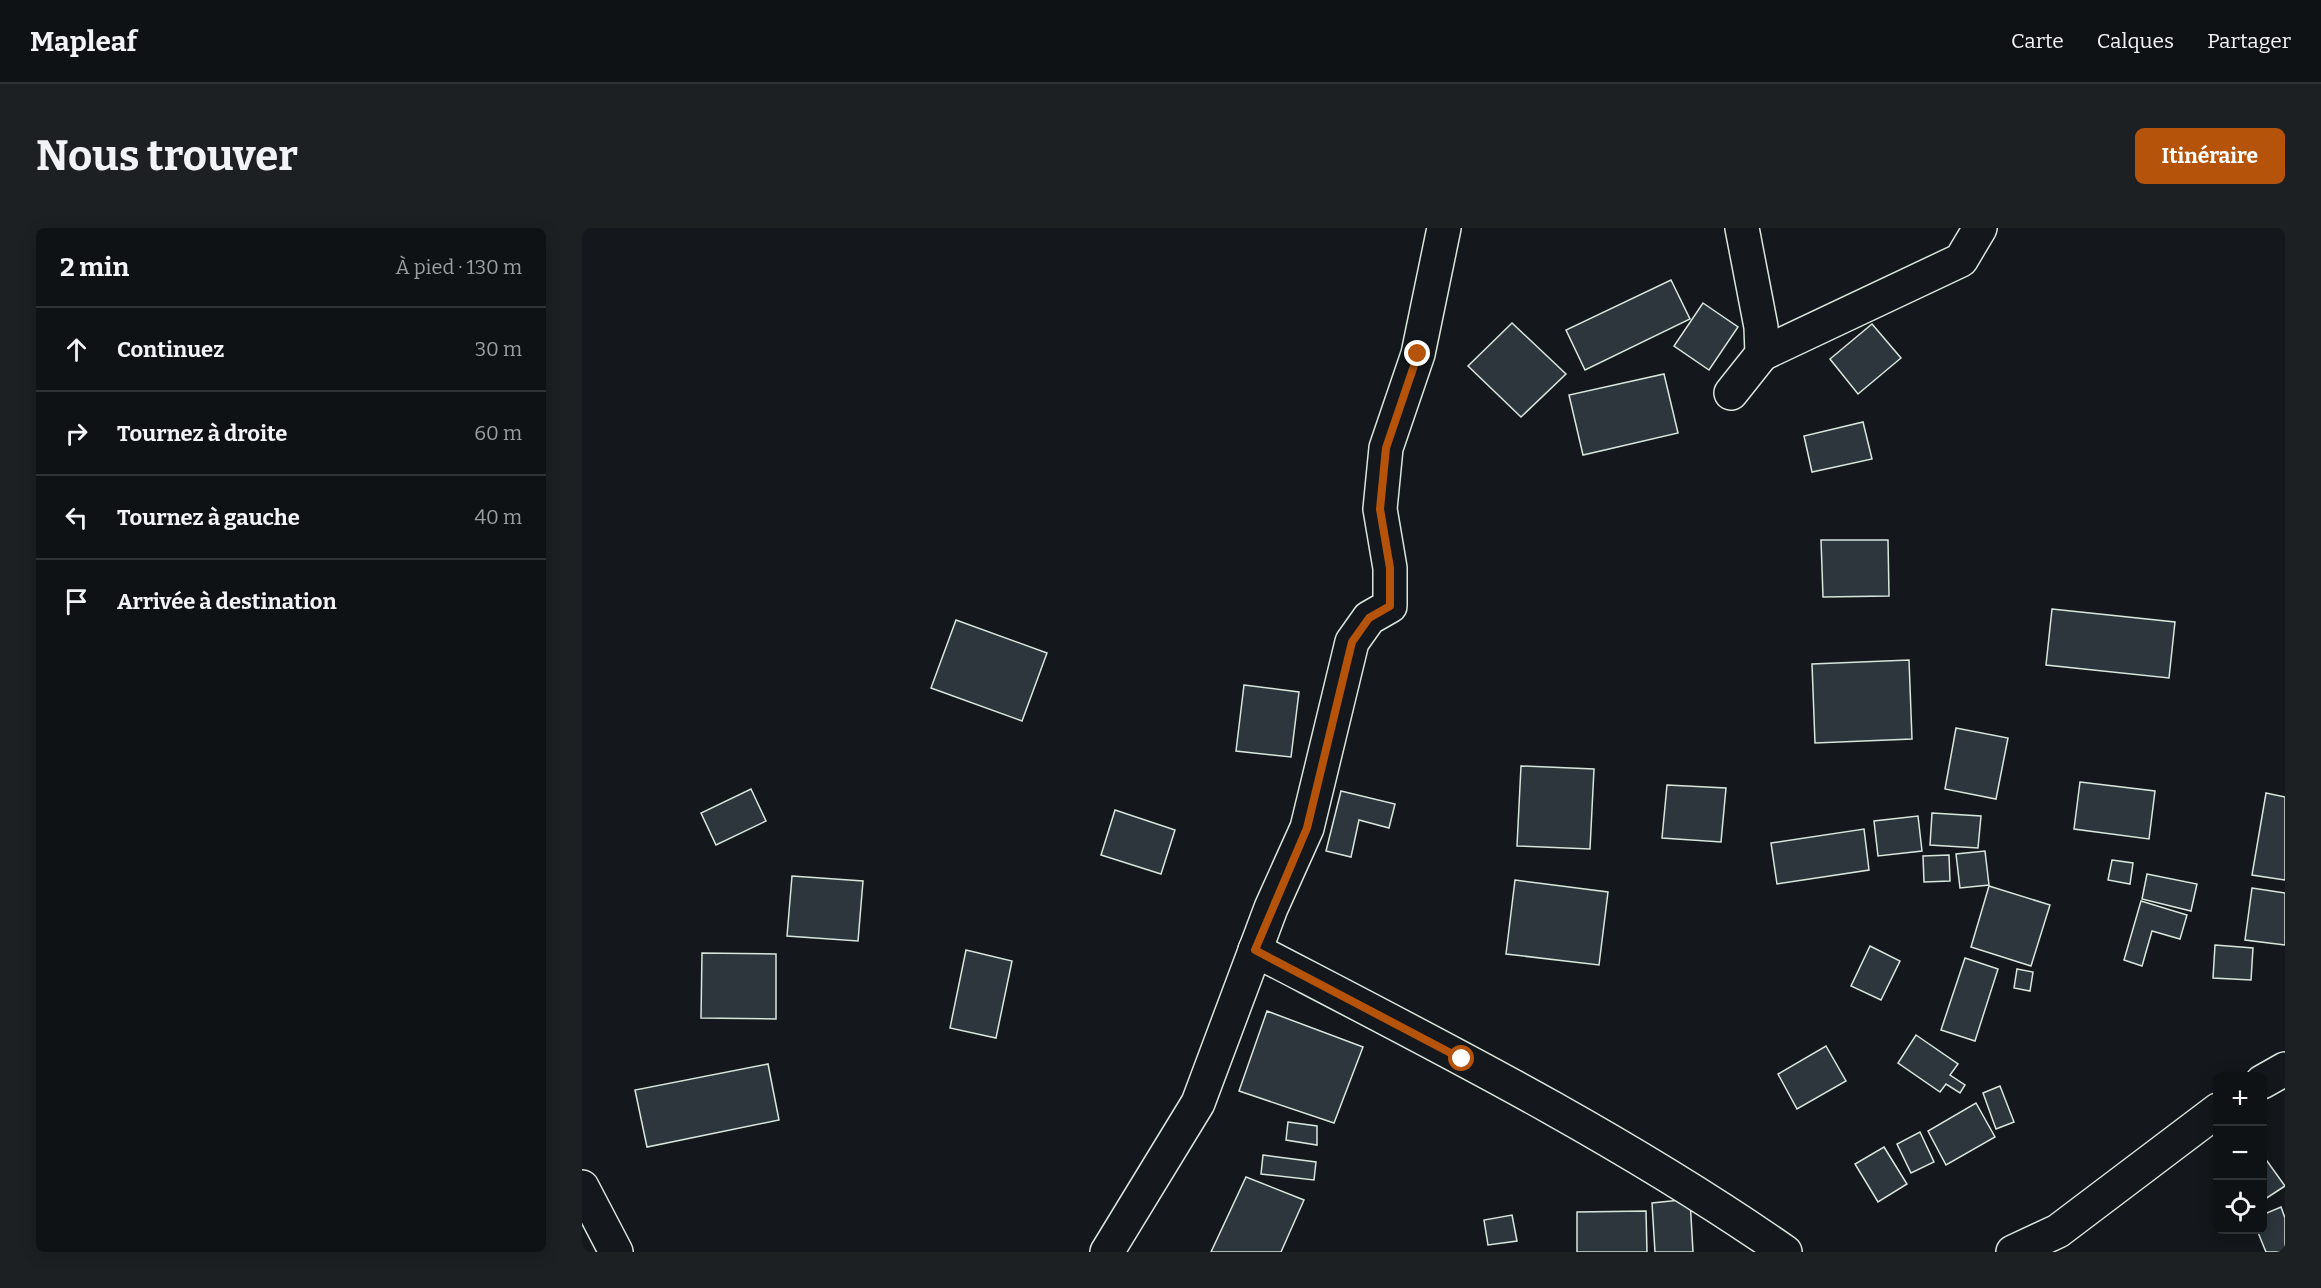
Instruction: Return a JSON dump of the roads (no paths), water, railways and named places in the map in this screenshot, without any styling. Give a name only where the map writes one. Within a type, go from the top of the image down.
[{"type":"street","points":[[1107,1252],[1198,1103],[1255,950],[1307,828],[1352,642],[1369,618],[1390,606],[1390,568],[1380,509],[1386,448],[1418,354],[1444,228]]},
{"type":"street","points":[[1742,228],[1761,327],[1762,354]]},
{"type":"street","points":[[1731,393],[1762,354],[1961,260],[1980,228]]},
{"type":"street","points":[[1255,950],[1462,1059],[1696,1192],[1785,1252]]},
{"type":"street","points":[[2267,1079],[2285,1069]]},
{"type":"street","points":[[2013,1252],[2058,1231],[2213,1113]]},
{"type":"street","points":[[582,1187],[616,1252]]}]
